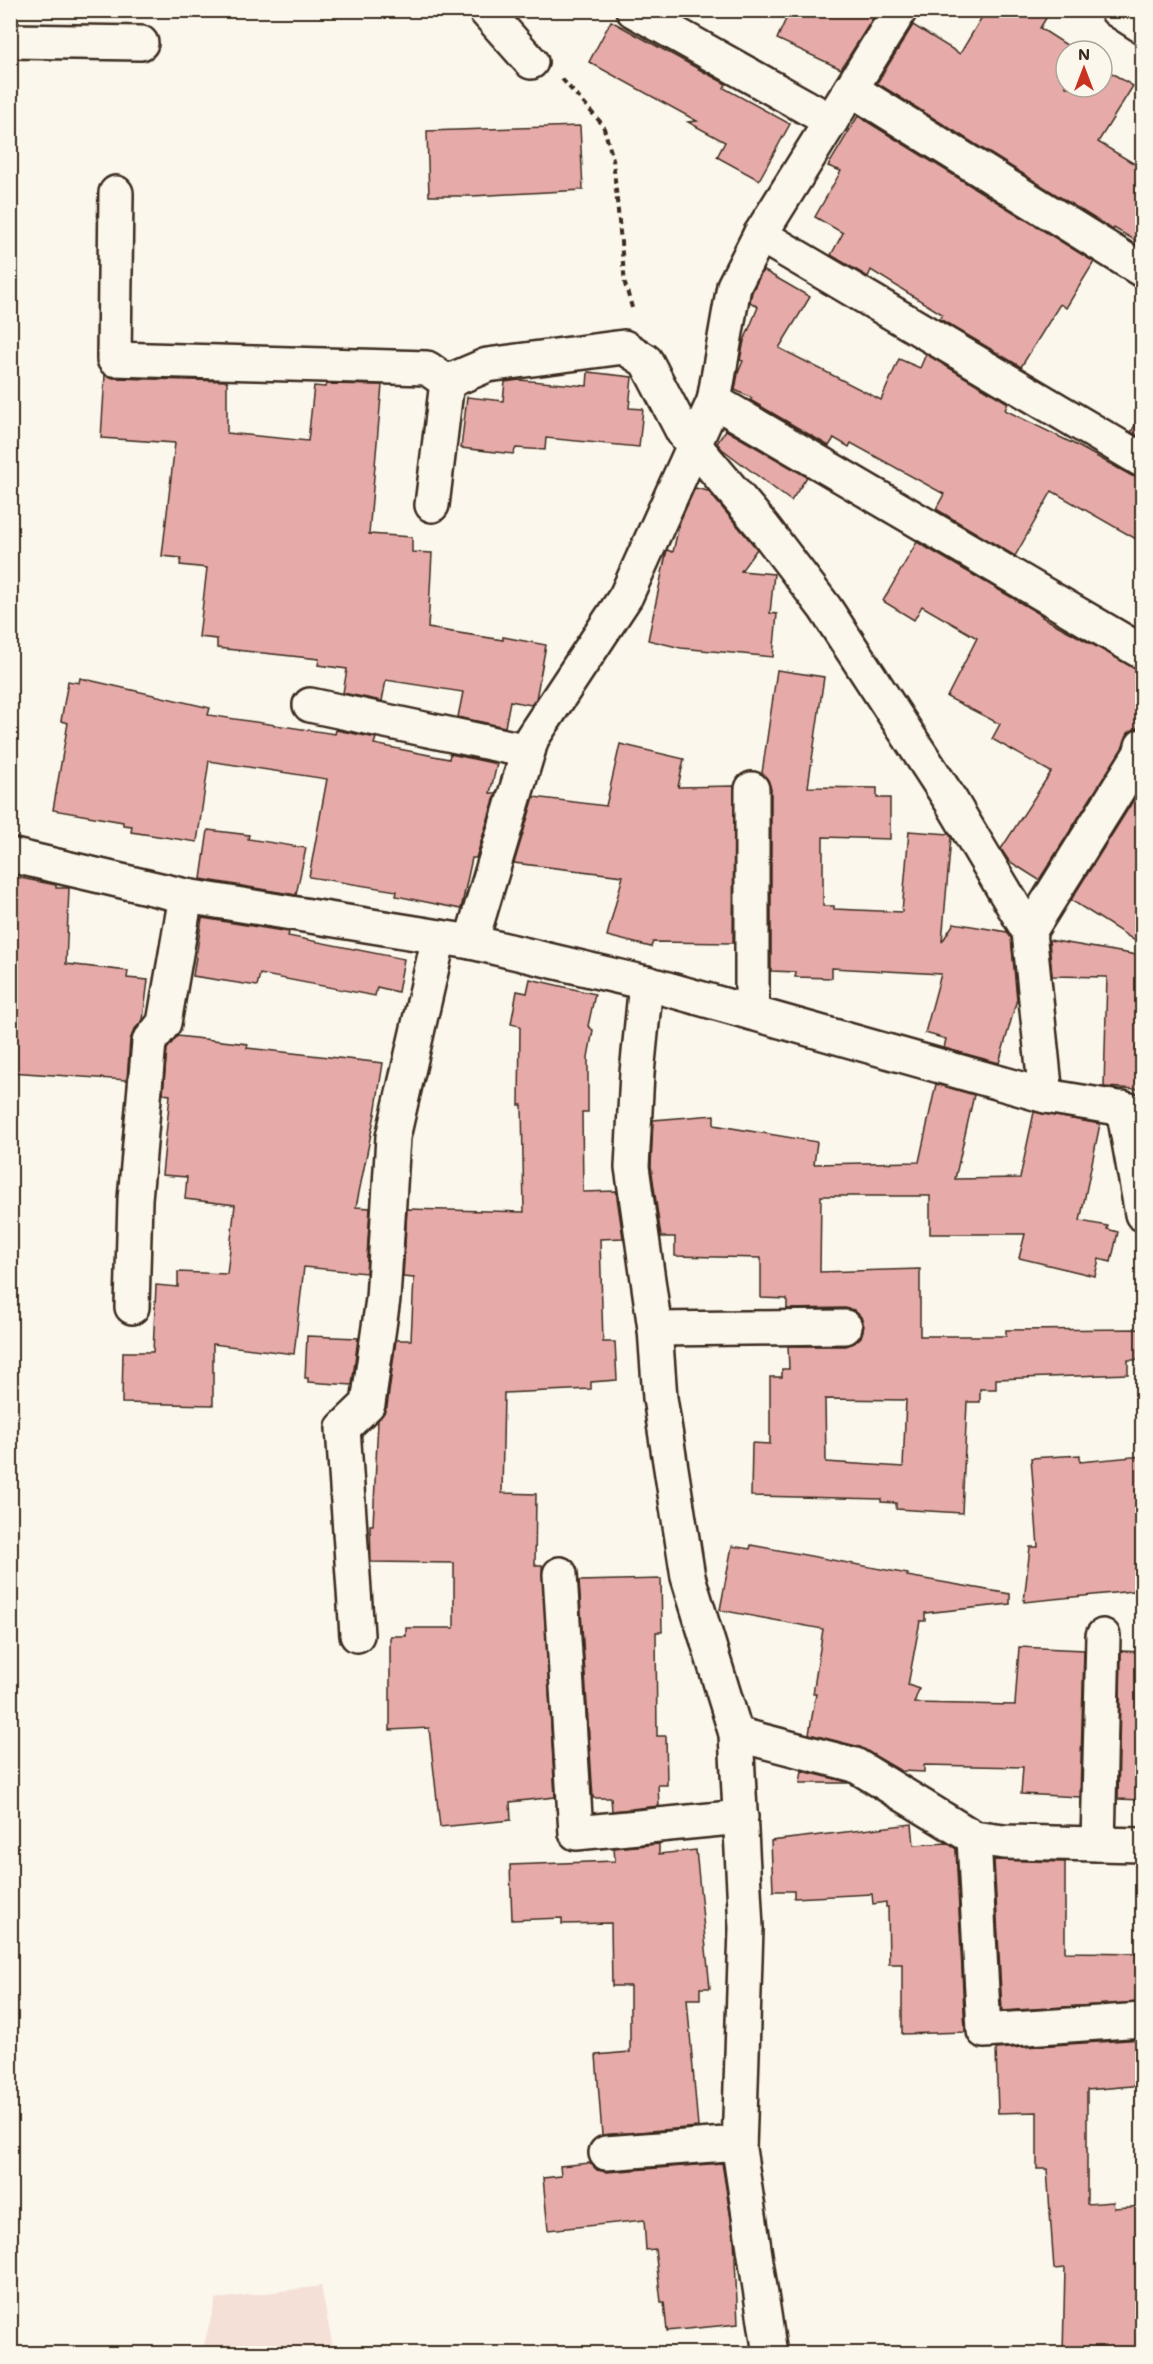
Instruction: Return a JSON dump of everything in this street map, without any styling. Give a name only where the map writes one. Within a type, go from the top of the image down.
[{"type":"street","points":[[485,10],[531,62]]},
{"type":"street","points":[[633,10],[831,121]]},
{"type":"street","points":[[471,942],[532,738],[627,596],[714,401],[734,286],[760,235],[900,10]]},
{"type":"street","points":[[1117,10],[1143,26]]},
{"type":"street","points":[[10,41],[141,43]]},
{"type":"street","points":[[851,89],[1143,270]]},
{"type":"street","points":[[116,193],[114,359],[427,368],[447,382]]},
{"type":"street","points":[[760,235],[1143,460]]},
{"type":"street","points":[[447,382],[487,365],[624,347],[646,362],[683,432],[764,528],[825,608],[951,801],[1029,932],[1046,1096]]},
{"type":"street","points":[[432,505],[447,382]]},
{"type":"street","points":[[714,401],[1143,652]]},
{"type":"street","points":[[310,705],[528,751]]},
{"type":"street","points":[[1029,932],[1143,746]]},
{"type":"street","points":[[752,789],[752,1013]]},
{"type":"street","points":[[10,855],[186,896],[471,942],[646,983],[1046,1096],[1133,1110],[1143,1214]]},
{"type":"street","points":[[132,1307],[135,1199],[149,1042],[164,1023],[186,896]]},
{"type":"street","points":[[357,1635],[343,1428],[368,1404],[382,1299],[393,1137],[439,937]]},
{"type":"street","points":[[646,983],[637,1073],[632,1167],[655,1329],[660,1398],[688,1577],[736,1734],[746,1928],[739,2143],[770,2354]]},
{"type":"street","points":[[655,1329],[845,1327]]},
{"type":"street","points":[[560,1574],[576,1833],[741,1817]]},
{"type":"street","points":[[1098,1844],[1103,1636]]},
{"type":"street","points":[[736,1734],[855,1764],[974,1838],[1004,1842],[1143,1845]]},
{"type":"street","points":[[974,1838],[984,2031],[1143,2020]]},
{"type":"street","points":[[606,2153],[739,2143]]},
{"type":"path","points":[[531,62],[549,65],[603,125],[613,159],[625,284],[646,362]]},
{"type":"shaded area","points":[[321,2286],[334,2353],[203,2353],[216,2299]]},
{"type":"building","points":[[790,10],[878,10],[841,69],[777,39]]},
{"type":"building","points":[[986,10],[1051,10],[1040,28],[1057,39],[1054,39],[1054,99],[1114,99],[1114,74],[1133,86],[1098,142],[1143,169],[1143,245],[1114,228],[1113,230],[877,83],[913,25],[960,54]]},
{"type":"building","points":[[611,21],[726,84],[724,88],[790,124],[759,180],[717,157],[725,142],[688,122],[697,121],[589,62]]},
{"type":"building","points":[[858,116],[1094,262],[1066,308],[1060,304],[1021,367],[940,319],[942,314],[871,270],[868,277],[831,255],[843,233],[815,217],[841,171],[828,166]]},
{"type":"building","points":[[580,126],[583,190],[429,196],[427,131]]},
{"type":"building","points":[[763,270],[810,297],[779,348],[881,400],[899,359],[920,368],[926,354],[1008,403],[1005,410],[1132,476],[1143,479],[1143,543],[1052,491],[1015,556],[936,509],[944,494],[851,443],[849,447],[834,438],[829,446],[750,400],[752,398],[735,390],[743,361],[740,360],[744,341],[758,307],[750,302],[752,292]]},
{"type":"building","points":[[588,372],[632,377],[629,408],[643,409],[639,447],[546,438],[545,450],[516,448],[513,454],[461,448],[467,397],[503,401],[505,382],[519,380],[587,386]]},
{"type":"building","points":[[105,375],[113,378],[227,381],[227,433],[308,441],[314,386],[325,387],[326,384],[382,385],[369,534],[412,537],[412,552],[432,553],[428,628],[546,645],[536,699],[531,705],[510,701],[505,727],[458,717],[463,692],[386,680],[382,701],[343,693],[347,669],[318,665],[319,659],[217,648],[217,639],[199,637],[207,568],[180,565],[181,558],[162,556],[175,443],[101,438]]},
{"type":"building","points":[[1143,412],[1143,439],[1131,432]]},
{"type":"building","points":[[726,430],[807,477],[791,501],[722,449],[717,443]]},
{"type":"building","points":[[695,488],[708,491],[757,549],[741,571],[774,574],[770,613],[777,614],[773,657],[681,648],[648,640],[667,550],[673,552],[680,521]]},
{"type":"building","points":[[917,542],[1042,617],[1143,672],[1143,728],[1136,728],[1128,733],[1123,747],[1039,880],[1009,861],[1001,849],[1051,772],[992,739],[1000,724],[947,697],[977,638],[922,606],[914,620],[883,601]]},
{"type":"building","points":[[777,670],[824,677],[808,787],[877,788],[877,798],[890,798],[890,839],[823,837],[823,906],[834,906],[834,909],[902,912],[909,831],[949,834],[951,837],[942,942],[954,923],[1007,932],[1011,938],[1017,999],[999,1063],[944,1048],[946,1039],[925,1033],[941,974],[832,968],[832,978],[795,977],[796,972],[771,971],[771,789],[762,773]]},
{"type":"building","points":[[80,678],[210,708],[208,715],[335,734],[336,730],[376,738],[374,744],[449,759],[450,754],[497,764],[490,793],[496,793],[476,858],[472,858],[461,909],[396,896],[397,891],[309,877],[327,779],[209,761],[197,842],[131,832],[132,826],[123,825],[123,822],[53,810],[68,723],[61,721],[68,681],[79,683]]},
{"type":"building","points":[[620,744],[684,759],[678,787],[734,786],[733,943],[653,942],[651,947],[607,936],[623,876],[514,863],[534,797],[606,806]]},
{"type":"building","points":[[1143,785],[1143,946],[1071,900]]},
{"type":"building","points":[[208,830],[249,835],[248,839],[306,848],[296,895],[201,879]]},
{"type":"building","points":[[10,876],[56,885],[56,888],[69,888],[66,964],[128,971],[127,978],[148,980],[143,1020],[134,1030],[130,1040],[127,1080],[10,1072]]},
{"type":"building","points":[[202,918],[289,932],[288,936],[404,959],[398,992],[377,987],[375,996],[260,974],[257,986],[193,976]]},
{"type":"building","points":[[1049,940],[1143,956],[1139,1089],[1104,1087],[1107,977],[1052,976]]},
{"type":"building","points":[[530,979],[595,994],[588,1026],[593,1030],[588,1057],[588,1112],[582,1112],[583,1192],[616,1191],[623,1238],[600,1239],[603,1342],[615,1342],[617,1380],[591,1382],[591,1389],[504,1393],[502,1493],[536,1494],[535,1565],[542,1565],[555,1797],[510,1802],[511,1820],[440,1827],[429,1728],[390,1730],[390,1636],[406,1636],[406,1628],[454,1628],[454,1563],[371,1562],[370,1525],[373,1525],[378,1420],[387,1407],[396,1340],[411,1340],[414,1278],[403,1277],[407,1209],[524,1212],[522,1105],[519,1105],[520,1026],[511,1024],[517,991],[527,993]]},
{"type":"building","points":[[177,1036],[248,1044],[247,1048],[383,1063],[356,1207],[370,1208],[366,1273],[304,1267],[294,1354],[213,1344],[213,1405],[122,1403],[123,1352],[153,1352],[156,1285],[178,1287],[178,1272],[227,1274],[235,1205],[185,1199],[187,1177],[162,1175],[170,1095],[163,1094],[167,1049]]},
{"type":"building","points":[[936,1084],[974,1095],[955,1179],[1020,1178],[1034,1112],[1100,1124],[1080,1221],[1108,1226],[1107,1229],[1118,1232],[1111,1262],[1099,1259],[1095,1276],[1019,1258],[1025,1234],[930,1234],[930,1196],[821,1196],[820,1272],[920,1269],[920,1336],[1006,1336],[1006,1330],[1143,1329],[1143,1360],[1128,1360],[1128,1374],[996,1379],[996,1389],[980,1389],[980,1402],[967,1402],[962,1513],[896,1509],[896,1503],[881,1502],[881,1499],[751,1496],[752,1443],[770,1444],[770,1377],[782,1377],[782,1369],[789,1369],[788,1346],[846,1346],[861,1337],[864,1326],[861,1317],[854,1310],[845,1308],[787,1309],[787,1299],[761,1298],[761,1258],[675,1256],[675,1237],[661,1237],[651,1166],[653,1120],[714,1115],[714,1125],[817,1142],[814,1164],[919,1162]],"holes":[[[825,1399],[906,1400],[903,1467],[826,1462]]]},
{"type":"building","points":[[307,1336],[358,1338],[352,1385],[308,1382],[308,1378],[305,1378]]},
{"type":"building","points":[[1080,1455],[1080,1462],[1143,1456],[1143,1590],[1024,1602],[1030,1547],[1038,1547],[1031,1458]]},
{"type":"building","points":[[751,1545],[1010,1594],[1010,1604],[925,1613],[925,1621],[920,1621],[908,1685],[919,1689],[914,1703],[1015,1705],[1019,1647],[1084,1650],[1080,1797],[1021,1794],[1023,1767],[924,1765],[924,1772],[901,1771],[860,1747],[809,1734],[823,1629],[720,1610],[732,1546],[750,1549]]},
{"type":"building","points":[[661,1579],[662,1632],[656,1632],[657,1736],[666,1736],[667,1785],[658,1785],[659,1806],[612,1811],[611,1798],[593,1798],[579,1581]]},
{"type":"building","points":[[1121,1651],[1143,1652],[1143,1800],[1118,1799]]},
{"type":"building","points":[[802,1771],[848,1782],[848,1783],[800,1783]]},
{"type":"building","points":[[912,1824],[914,1845],[947,1843],[956,1849],[965,2032],[902,2034],[902,1964],[889,1964],[886,1902],[873,1904],[872,1894],[794,1898],[794,1891],[773,1891],[771,1841]]},
{"type":"building","points":[[659,1844],[659,1854],[696,1850],[710,1988],[700,1988],[700,1999],[687,1999],[698,2127],[602,2135],[596,2055],[630,2052],[630,1986],[612,1986],[611,1923],[562,1924],[562,1918],[512,1920],[510,1865],[615,1861],[614,1848]]},
{"type":"building","points":[[994,1860],[1065,1862],[1065,1952],[1143,1953],[1143,2002],[1002,2011]]},
{"type":"building","points":[[1143,2039],[1143,2085],[1087,2090],[1087,2204],[1113,2202],[1114,2208],[1143,2206],[1143,2354],[1063,2354],[1065,2268],[1054,2269],[1047,2169],[1037,2169],[1037,2112],[998,2113],[996,2049]]},
{"type":"building","points":[[590,2163],[597,2170],[607,2172],[722,2163],[734,2238],[738,2324],[667,2331],[655,2249],[646,2250],[644,2220],[548,2230],[543,2178],[561,2176],[560,2166]]}]
